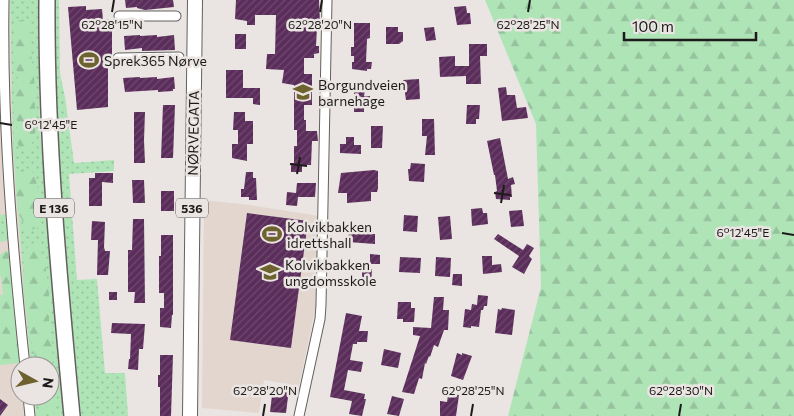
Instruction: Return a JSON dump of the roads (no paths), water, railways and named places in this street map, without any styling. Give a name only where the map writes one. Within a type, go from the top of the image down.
[{"type":"highway","name":"E 136","points":[[47,0],[51,176],[72,416]]},
{"type":"main road","name":"NØRVEGATA","points":[[190,416],[194,0]]},
{"type":"street","points":[[4,0],[9,188],[24,356]]},
{"type":"street","points":[[299,416],[320,320],[327,0]]},
{"type":"street","points":[[119,16],[176,16]]},
{"type":"street","points":[[118,58],[179,57]]},
{"type":"place","name":"Sprek365 Nørve","points":[[89,60]]},
{"type":"place","name":"Borgundveien barnehage","points":[[303,92]]},
{"type":"place","name":"Kolvikbakken idrettshall","points":[[272,234]]},
{"type":"place","name":"Kolvikbakken ungdomsskole","points":[[270,272]]}]
